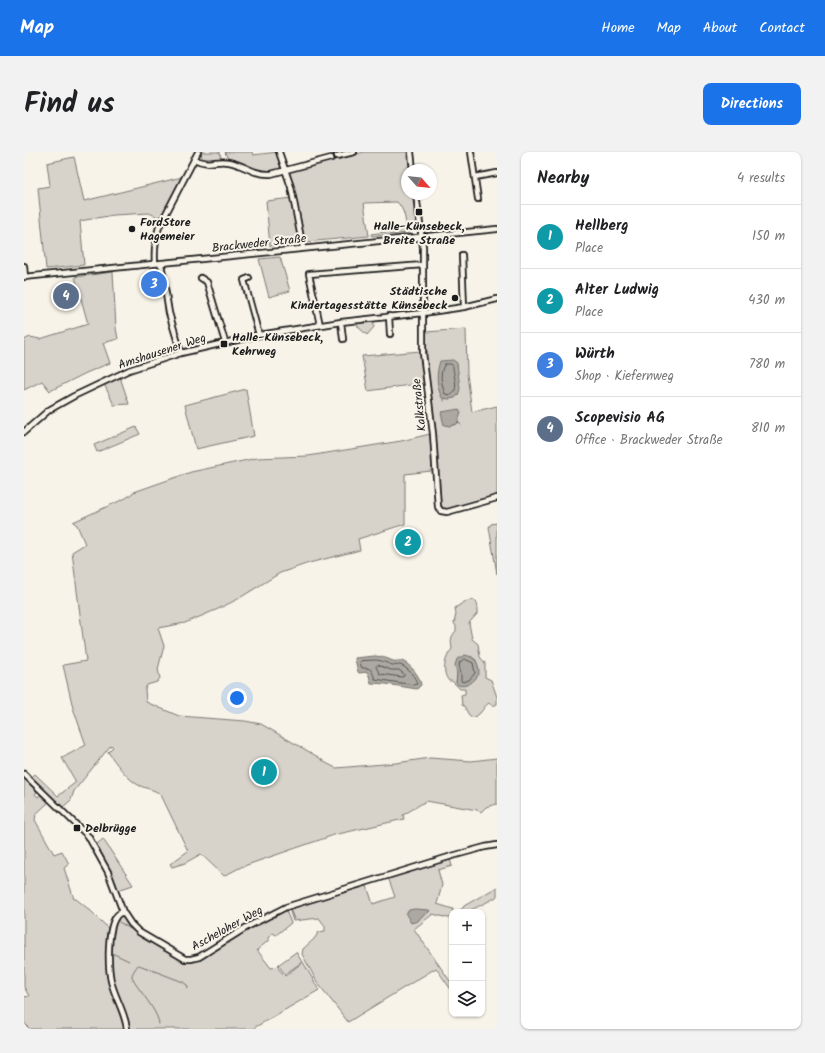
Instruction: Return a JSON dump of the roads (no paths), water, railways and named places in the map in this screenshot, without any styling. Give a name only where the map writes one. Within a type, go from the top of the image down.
[{"type":"street","points":[[155,263],[155,239],[159,227],[198,152]]},
{"type":"street","points":[[279,152],[291,187],[303,248]]},
{"type":"street","points":[[337,156],[352,152]]},
{"type":"street","points":[[411,152],[412,164]]},
{"type":"street","points":[[472,152],[478,199]]},
{"type":"street","points":[[194,159],[202,163],[215,163],[223,161],[231,162],[256,173],[263,174],[331,158]]},
{"type":"street","points":[[475,177],[497,173]]},
{"type":"street","name":"Kalkstraße","points":[[417,200],[422,236],[423,353],[434,447],[438,507],[441,511],[447,512],[497,498]]},
{"type":"street","name":"Brackweder Straße","points":[[25,277],[497,229]]},
{"type":"street","points":[[462,255],[464,307]]},
{"type":"street","points":[[161,263],[169,313],[182,353]]},
{"type":"street","points":[[320,325],[309,274],[423,265]]},
{"type":"street","points":[[24,266],[25,277]]},
{"type":"street","points":[[201,278],[207,282],[225,342]]},
{"type":"street","points":[[250,278],[244,280],[260,335]]},
{"type":"street","name":"Amshausener Weg","points":[[24,432],[49,410],[74,396],[118,375],[182,353],[260,335],[341,322],[464,307],[497,299]]},
{"type":"street","points":[[389,316],[390,334]]},
{"type":"street","points":[[341,322],[344,339]]},
{"type":"street","name":"Ascheloher Weg","points":[[24,774],[88,836],[108,872],[123,912],[131,924],[139,932],[180,957],[191,959],[199,957],[247,927],[286,907],[452,856],[497,845]]},
{"type":"street","points":[[123,912],[116,915],[110,934],[108,948],[111,981],[127,1029]]},
{"type":"water","points":[[453,360],[457,363],[460,389],[455,398],[442,398],[437,380],[440,361]]},
{"type":"water","points":[[459,409],[461,413],[457,424],[450,426],[444,425],[441,413]]},
{"type":"water","points":[[465,655],[474,659],[478,667],[479,674],[470,684],[461,686],[456,683],[457,673],[455,665],[457,659]]},
{"type":"water","points":[[374,656],[384,657],[405,663],[412,668],[421,685],[417,689],[371,683],[368,672],[358,672],[355,658]]},
{"type":"water","points":[[415,909],[430,911],[423,915],[418,921],[411,923],[406,914],[409,910]]},
{"type":"waterway","points":[[458,422],[461,425]]},
{"type":"waterway","points":[[336,894],[363,886]]},
{"type":"waterway","points":[[290,908],[331,896]]},
{"type":"waterway","points":[[258,919],[284,905]]},
{"type":"waterway","points":[[290,909],[294,919]]},
{"type":"waterway","points":[[235,938],[266,920]]},
{"type":"waterway","points":[[119,922],[185,962],[191,962],[203,958],[230,941]]},
{"type":"waterway","points":[[112,947],[115,925]]},
{"type":"waterway","points":[[112,953],[129,961]]},
{"type":"waterway","points":[[138,965],[133,973],[133,979],[150,1004],[158,1018],[159,1024]]},
{"type":"waterway","points":[[139,965],[183,982],[188,988]]},
{"type":"waterway","points":[[24,1022],[29,1029]]},
{"type":"place","name":"Halle-Künsebeck, Breite Straße","points":[[419,212]]},
{"type":"place","name":"FordStore Hagemeier","points":[[132,229]]},
{"type":"place","name":"Würth","points":[[154,284]]},
{"type":"place","name":"Scopevisio AG","points":[[66,296]]},
{"type":"place","name":"Städtische Kindertagesstätte Künsebeck","points":[[455,298]]},
{"type":"place","name":"Halle-Künsebeck, Kehrweg","points":[[224,344]]},
{"type":"place","name":"Alter Ludwig","points":[[408,542]]},
{"type":"place","name":"Hellberg","points":[[264,772]]},
{"type":"place","name":"Delbrügge","points":[[77,828]]}]
